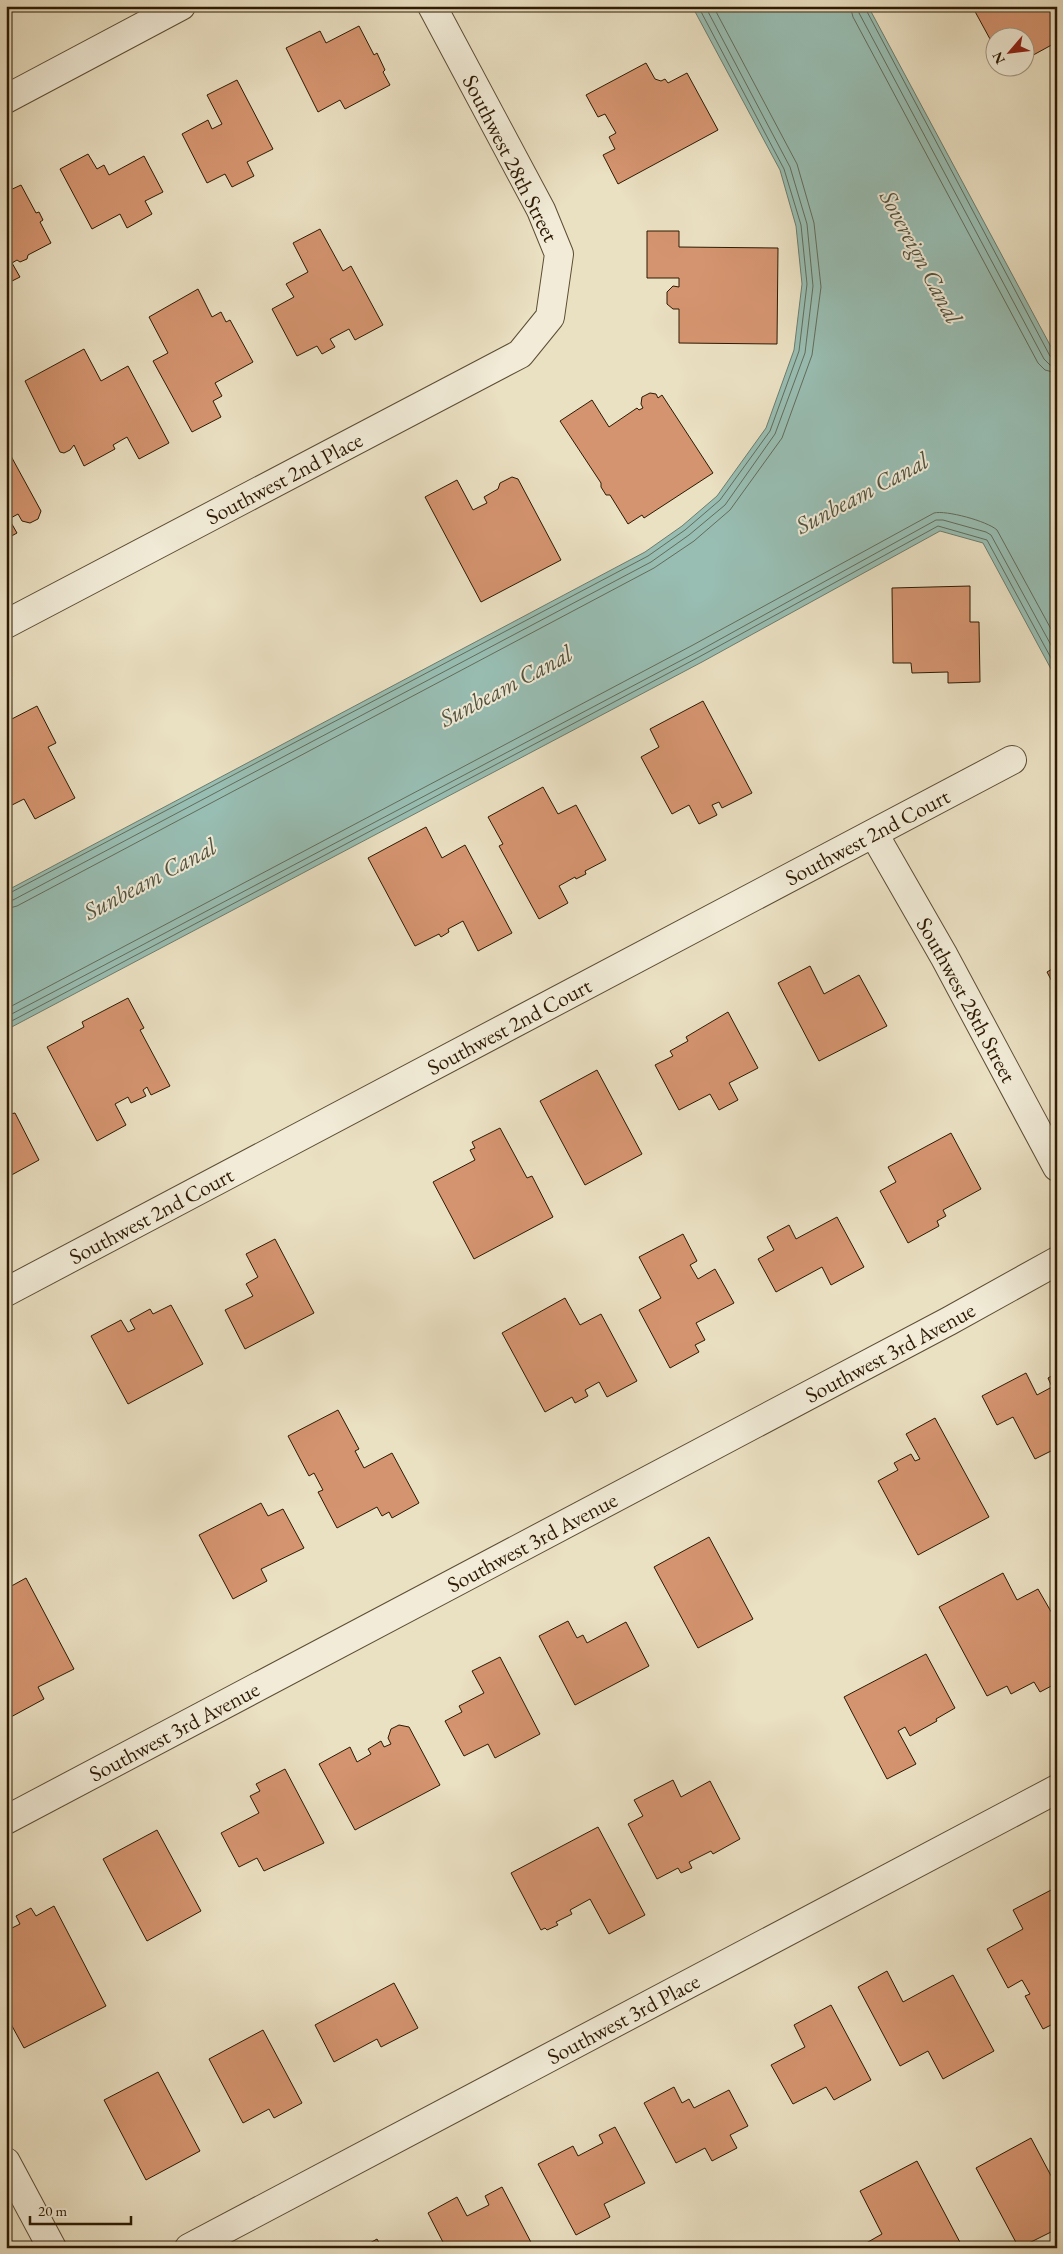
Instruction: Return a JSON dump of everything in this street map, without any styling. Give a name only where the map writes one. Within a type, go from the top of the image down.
[{"type":"street","points":[[6,99],[181,6]]},
{"type":"street","name":"Southwest 28th Street","points":[[432,6],[541,210],[559,254],[550,317]]},
{"type":"street","name":"Southwest 2nd Place","points":[[6,624],[520,354],[550,317]]},
{"type":"street","name":"Southwest 2nd Court","points":[[6,1292],[1012,760]]},
{"type":"street","name":"Southwest 28th Street","points":[[874,834],[944,956],[1057,1167]]},
{"type":"street","name":"Southwest 3rd Avenue","points":[[6,1820],[949,1321],[1057,1261]]},
{"type":"street","name":"Southwest 3rd Place","points":[[189,2248],[1057,1789]]},
{"type":"street","points":[[6,2162],[52,2248]]},
{"type":"water","points":[[692,6],[868,6],[1057,358],[1057,680],[983,543],[940,531],[702,662],[6,1030],[6,891],[645,552],[682,526],[717,496],[766,428],[794,350],[802,284],[796,226],[780,170]]},
{"type":"building","points":[[972,6],[1048,6],[1054,18],[1057,19],[1057,42],[1036,54],[1036,28],[986,28],[986,32]]},
{"type":"building","points":[[359,26],[374,55],[377,53],[385,70],[383,72],[390,85],[345,109],[340,100],[318,112],[286,48],[320,31],[326,43]]},
{"type":"building","points":[[646,63],[655,79],[661,81],[665,79],[668,83],[687,73],[718,130],[618,184],[603,155],[615,149],[609,137],[616,133],[605,114],[598,117],[586,95]]},
{"type":"building","points":[[237,80],[273,149],[247,162],[254,176],[232,187],[225,174],[207,183],[182,134],[208,120],[212,129],[222,124],[207,95]]},
{"type":"building","points":[[88,154],[97,169],[104,165],[109,175],[144,156],[163,192],[145,201],[152,214],[127,228],[120,214],[92,229],[60,169]]},
{"type":"building","points":[[21,185],[36,213],[39,212],[43,220],[40,222],[51,243],[28,255],[27,259],[20,262],[17,260],[12,263],[20,277],[6,284],[6,192]]},
{"type":"building","points":[[320,229],[343,271],[351,266],[383,325],[355,340],[349,329],[330,339],[335,347],[322,354],[317,346],[297,356],[272,309],[294,297],[286,284],[308,272],[293,243]]},
{"type":"building","points":[[647,231],[679,231],[679,247],[778,248],[777,344],[679,343],[679,309],[673,309],[667,304],[667,292],[673,286],[679,287],[679,278],[647,278]]},
{"type":"building","points":[[198,289],[212,317],[221,312],[226,322],[230,320],[253,362],[215,383],[222,396],[213,401],[221,417],[192,432],[153,361],[168,353],[149,317]]},
{"type":"building","points":[[84,349],[101,381],[128,366],[169,443],[139,459],[127,437],[113,445],[115,449],[84,466],[74,445],[64,453],[60,452],[25,381]]},
{"type":"building","points":[[650,393],[656,394],[658,398],[662,395],[713,473],[644,518],[642,515],[628,524],[610,495],[606,495],[601,487],[601,483],[560,421],[592,400],[609,427],[637,408],[639,410],[643,408],[641,404],[642,397]]},
{"type":"building","points":[[6,447],[41,511],[38,519],[30,523],[22,521],[18,514],[9,519],[17,533],[6,539]]},
{"type":"building","points":[[512,477],[518,479],[561,560],[481,602],[425,497],[457,480],[473,510],[487,503],[484,497],[498,489],[500,483]]},
{"type":"building","points":[[970,586],[970,622],[979,622],[980,682],[948,683],[948,672],[912,673],[911,663],[893,663],[892,588]]},
{"type":"building","points":[[703,701],[752,793],[722,808],[719,802],[712,805],[717,815],[699,824],[689,805],[672,814],[641,757],[659,747],[650,729]]},
{"type":"building","points":[[37,706],[56,743],[48,747],[75,798],[35,819],[24,799],[6,808],[6,722]]},
{"type":"building","points":[[543,787],[558,814],[576,805],[606,860],[585,871],[586,874],[576,879],[575,877],[559,886],[568,903],[539,919],[499,846],[503,844],[488,817]]},
{"type":"building","points":[[426,827],[442,858],[465,845],[512,933],[478,951],[463,921],[448,929],[449,932],[441,937],[439,934],[415,946],[368,858]]},
{"type":"building","points":[[810,966],[824,994],[859,975],[887,1026],[819,1061],[778,983]]},
{"type":"building","points":[[1057,966],[1057,991],[1047,972]]},
{"type":"building","points":[[128,998],[144,1028],[140,1030],[170,1086],[151,1095],[147,1087],[143,1090],[146,1096],[131,1103],[128,1097],[115,1104],[126,1125],[97,1141],[47,1047],[84,1027],[82,1022]]},
{"type":"building","points":[[728,1012],[758,1068],[729,1083],[738,1100],[719,1110],[710,1094],[679,1110],[655,1065],[673,1056],[670,1051],[688,1041],[686,1037]]},
{"type":"building","points":[[597,1070],[642,1154],[585,1185],[540,1101]]},
{"type":"building","points":[[15,1113],[39,1160],[6,1178],[6,1115]]},
{"type":"building","points":[[500,1128],[527,1178],[532,1176],[553,1217],[474,1259],[433,1182],[475,1160],[470,1150],[475,1148],[472,1142]]},
{"type":"building","points":[[951,1133],[981,1189],[943,1210],[946,1216],[937,1221],[939,1226],[908,1243],[880,1191],[896,1182],[888,1167]]},
{"type":"building","points":[[837,1217],[864,1267],[831,1285],[822,1267],[776,1292],[758,1259],[774,1250],[767,1237],[789,1225],[796,1239]]},
{"type":"building","points":[[683,1234],[697,1261],[690,1265],[698,1279],[715,1269],[734,1303],[696,1323],[705,1340],[695,1345],[699,1352],[670,1368],[639,1310],[661,1298],[639,1257]]},
{"type":"building","points":[[275,1239],[314,1313],[245,1349],[225,1310],[253,1296],[246,1284],[258,1277],[246,1254]]},
{"type":"building","points":[[565,1298],[580,1325],[601,1314],[637,1381],[607,1397],[599,1382],[585,1390],[588,1396],[575,1403],[572,1397],[545,1412],[502,1333]]},
{"type":"building","points":[[171,1305],[203,1364],[128,1404],[91,1336],[121,1320],[128,1332],[135,1329],[130,1320],[150,1309],[153,1314]]},
{"type":"building","points":[[1026,1373],[1037,1395],[1052,1387],[1048,1378],[1057,1373],[1057,1448],[1035,1459],[1013,1417],[997,1425],[982,1396]]},
{"type":"building","points":[[338,1410],[359,1449],[355,1451],[364,1468],[392,1453],[419,1503],[392,1518],[389,1512],[382,1516],[377,1507],[337,1528],[318,1492],[323,1490],[314,1473],[309,1476],[288,1436]]},
{"type":"building","points":[[935,1418],[989,1517],[918,1555],[878,1481],[898,1470],[894,1463],[911,1454],[915,1461],[920,1459],[906,1434]]},
{"type":"building","points":[[261,1503],[268,1516],[283,1509],[304,1548],[261,1569],[267,1581],[233,1599],[199,1535]]},
{"type":"building","points":[[709,1537],[753,1619],[698,1648],[654,1567]]},
{"type":"building","points":[[1003,1573],[1017,1600],[1038,1589],[1057,1622],[1057,1683],[1040,1692],[1034,1682],[1011,1694],[1007,1686],[987,1696],[939,1607]]},
{"type":"building","points":[[26,1578],[74,1669],[38,1687],[44,1699],[9,1718],[6,1713],[6,1589]]},
{"type":"building","points":[[568,1621],[577,1638],[583,1635],[587,1643],[626,1622],[649,1666],[575,1705],[539,1636]]},
{"type":"building","points":[[926,1654],[955,1708],[936,1719],[937,1721],[910,1736],[905,1727],[898,1731],[916,1764],[887,1779],[844,1697]]},
{"type":"building","points":[[500,1657],[540,1734],[495,1758],[488,1744],[464,1756],[445,1721],[462,1712],[459,1706],[484,1693],[472,1671]]},
{"type":"building","points":[[399,1725],[409,1727],[440,1785],[355,1830],[319,1764],[350,1747],[357,1762],[371,1754],[368,1749],[381,1741],[384,1747],[391,1744],[388,1738],[391,1729]]},
{"type":"building","points":[[285,1769],[324,1843],[264,1871],[257,1858],[239,1867],[221,1833],[259,1813],[250,1796],[260,1791],[256,1784]]},
{"type":"building","points":[[673,1780],[681,1797],[710,1781],[740,1839],[713,1854],[711,1851],[689,1862],[692,1868],[681,1873],[678,1868],[657,1879],[628,1824],[643,1816],[634,1800]]},
{"type":"building","points":[[598,1827],[645,1915],[609,1934],[590,1899],[570,1910],[572,1914],[556,1922],[558,1925],[547,1930],[545,1928],[541,1930],[511,1873]]},
{"type":"building","points":[[157,1830],[201,1911],[147,1941],[103,1859]]},
{"type":"building","points":[[1053,1889],[1057,1896],[1057,2022],[1043,2029],[1025,1996],[1030,1994],[1022,1980],[1008,1988],[987,1949],[1023,1929],[1013,1910]]},
{"type":"building","points":[[54,1906],[106,2006],[24,2048],[6,2015],[6,1931],[20,1924],[16,1916],[31,1908],[36,1916]]},
{"type":"building","points":[[887,1971],[903,2002],[953,1975],[994,2051],[943,2079],[928,2051],[900,2066],[858,1987]]},
{"type":"building","points":[[394,1983],[418,2028],[381,2047],[377,2039],[334,2062],[315,2025]]},
{"type":"building","points":[[831,2005],[871,2080],[834,2100],[826,2087],[793,2104],[771,2065],[805,2047],[794,2025]]},
{"type":"building","points":[[263,2030],[302,2103],[274,2118],[269,2109],[243,2123],[209,2059]]},
{"type":"building","points":[[158,2072],[200,2151],[146,2180],[104,2100]]},
{"type":"building","points":[[674,2087],[682,2103],[689,2099],[694,2108],[729,2090],[748,2126],[730,2135],[737,2148],[712,2161],[705,2148],[676,2163],[644,2103]]},
{"type":"building","points":[[615,2127],[645,2183],[604,2204],[610,2217],[576,2235],[538,2164],[573,2146],[578,2156],[603,2143],[599,2135]]},
{"type":"building","points":[[1031,2138],[1057,2187],[1057,2229],[1019,2248],[976,2168]]},
{"type":"building","points":[[917,2161],[963,2248],[862,2248],[861,2246],[882,2234],[860,2191]]},
{"type":"building","points":[[502,2187],[534,2248],[446,2248],[428,2213],[457,2197],[467,2216],[489,2205],[485,2196]]},
{"type":"building","points":[[377,2239],[382,2248],[361,2248]]},
{"type":"water label","name":"Sovereign Canal","points":[[921,257]]},
{"type":"water label","name":"Sunbeam Canal","points":[[862,493]]},
{"type":"water label","name":"Sunbeam Canal","points":[[506,686]]},
{"type":"water label","name":"Sunbeam Canal","points":[[150,879]]}]
